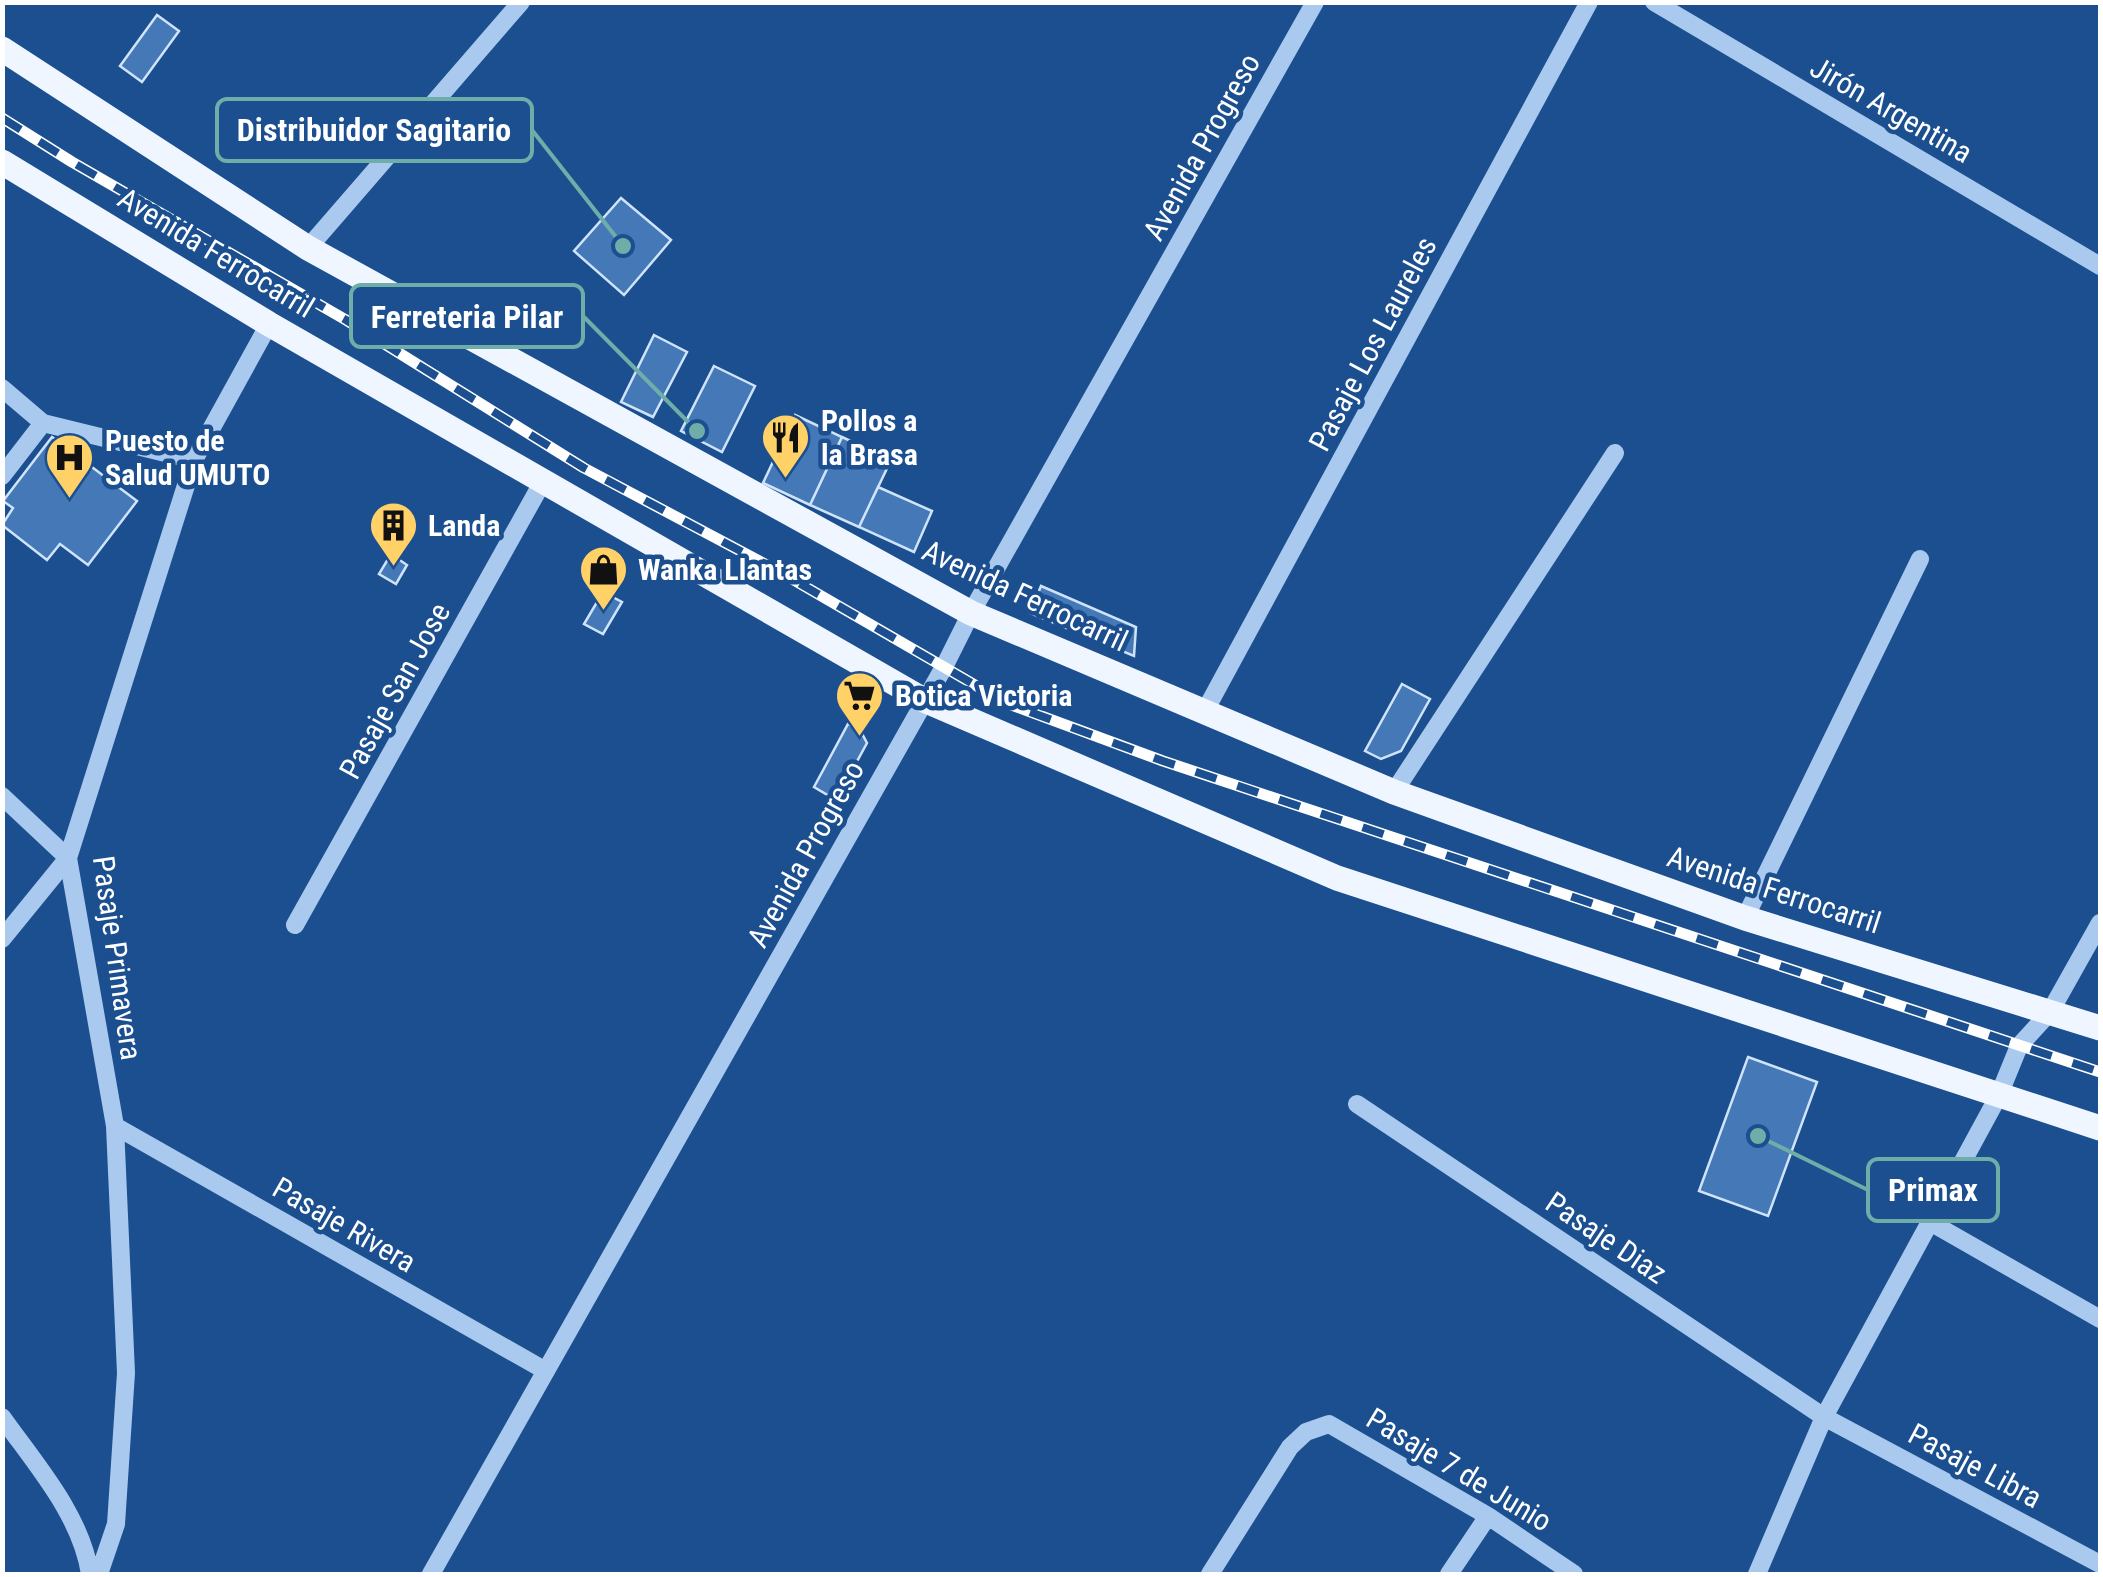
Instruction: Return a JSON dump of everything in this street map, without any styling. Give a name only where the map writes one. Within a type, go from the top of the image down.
[{"type":"main road","name":"Avenida Ferrocarril","points":[[2,49],[308,248],[971,613],[1394,792],[1746,918],[2100,1028]]},
{"type":"main road","name":"Avenida Ferrocarril","points":[[2,162],[269,324],[924,700],[1336,878],[2100,1128]]},
{"type":"street","points":[[308,248],[521,2]]},
{"type":"street","name":"Avenida Progreso","points":[[431,1574],[1315,2]]},
{"type":"street","name":"Pasaje Los Laureles","points":[[1204,712],[1589,2]]},
{"type":"street","name":"Jirón Argentina","points":[[1654,2],[2100,266]]},
{"type":"street","name":"Pasaje Primavera","points":[[99,1574],[116,1524],[126,1374],[115,1126],[68,858],[194,460],[269,324]]},
{"type":"street","points":[[2,388],[43,423],[194,460]]},
{"type":"street","points":[[2,476],[43,423]]},
{"type":"street","points":[[1394,792],[1615,453]]},
{"type":"street","name":"Pasaje San Jose","points":[[296,925],[542,483]]},
{"type":"street","points":[[1746,918],[1920,559]]},
{"type":"street","points":[[2,796],[68,858],[2,938]]},
{"type":"street","points":[[1757,1574],[1824,1417],[1999,1095],[2019,1046],[2050,1012],[2100,923]]},
{"type":"street","name":"Pasaje Diaz","points":[[1357,1104],[1824,1417]]},
{"type":"street","name":"Pasaje Rivera","points":[[115,1126],[546,1371]]},
{"type":"street","points":[[1930,1222],[2100,1319]]},
{"type":"street","points":[[2,1417],[68,1512],[90,1574]]},
{"type":"street","name":"Pasaje Libra","points":[[1824,1417],[2100,1564]]},
{"type":"street","name":"Pasaje 7 de Junio","points":[[1210,1574],[1290,1447],[1306,1432],[1330,1424],[1488,1516],[1574,1574]]},
{"type":"street","points":[[1449,1574],[1488,1516]]},
{"type":"building","points":[[157,15],[179,31],[142,82],[120,66]]},
{"type":"building","points":[[621,198],[671,240],[624,295],[574,251]]},
{"type":"building","points":[[654,335],[687,352],[653,417],[621,402]]},
{"type":"building","points":[[714,366],[755,386],[722,452],[681,431]]},
{"type":"building","points":[[795,415],[842,437],[810,505],[763,483]]},
{"type":"building","name":"Puesto de Salud UMUTO","points":[[52,437],[137,501],[88,565],[60,544],[47,560],[2,525],[13,508],[3,501]]},
{"type":"building","points":[[842,437],[891,460],[859,527],[810,505]]},
{"type":"building","points":[[878,487],[932,511],[914,552],[859,527]]},
{"type":"building","name":"Landa","points":[[391,554],[407,565],[396,584],[379,574]]},
{"type":"building","points":[[1041,586],[1136,627],[1134,656],[1030,613]]},
{"type":"building","name":"Wanka Llantas","points":[[603,592],[622,602],[603,634],[584,624]]},
{"type":"building","points":[[1402,684],[1430,699],[1401,751],[1381,759],[1365,751]]},
{"type":"building","points":[[848,724],[860,730],[867,743],[836,800],[814,787]]},
{"type":"building","points":[[1748,1057],[1817,1082],[1768,1216],[1699,1191]]},
{"type":"railway","points":[[2,118],[346,320],[584,468],[780,572],[1006,703],[1163,761],[2100,1072]]},
{"type":"place","name":"Distribuidor Sagitario","points":[[623,246]]},
{"type":"place","name":"Ferreteria Pilar","points":[[697,431]]},
{"type":"place","name":"Pollos a la Brasa","points":[[786,480]]},
{"type":"place","name":"Puesto de Salud UMUTO","points":[[70,500]]},
{"type":"place","name":"Landa","points":[[393,568]]},
{"type":"place","name":"Wanka Llantas","points":[[603,612]]},
{"type":"place","name":"Botica Victoria","points":[[860,738]]},
{"type":"place","name":"Primax","points":[[1758,1136]]}]
